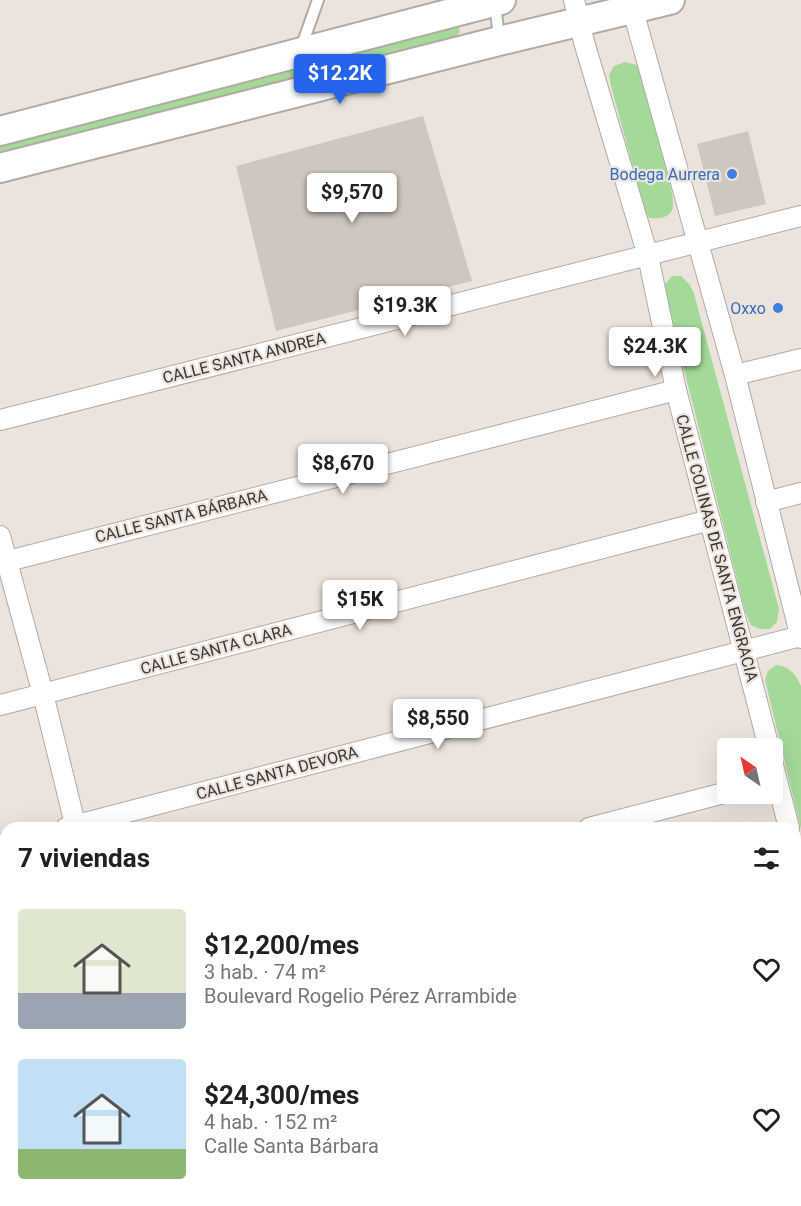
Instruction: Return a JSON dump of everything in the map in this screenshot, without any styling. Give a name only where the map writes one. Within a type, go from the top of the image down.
[{"type":"main road","points":[[0,131],[497,0]]},
{"type":"main road","points":[[0,168],[500,41],[577,11],[670,0]]},
{"type":"street","points":[[631,4],[735,375],[801,637]]},
{"type":"street","name":"CALLE COLINAS DE SANTA ENGRACIA","points":[[577,11],[648,256],[676,390],[766,738]]},
{"type":"street","name":"CALLE SANTA ANDREA","points":[[0,420],[801,216]]},
{"type":"street","points":[[735,375],[801,359]]},
{"type":"street","name":"CALLE SANTA BÁRBARA","points":[[3,562],[676,390]]},
{"type":"street","points":[[766,502],[801,493]]},
{"type":"street","name":"CALLE SANTA CLARA","points":[[0,705],[710,520]]},
{"type":"street","points":[[0,536],[3,562],[43,694],[72,822]]},
{"type":"street","name":"CALLE SANTA DEVORA","points":[[92,822],[801,637]]},
{"type":"street","points":[[612,822],[717,795]]},
{"type":"street","points":[[782,804],[787,822]]},
{"type":"lane","points":[[299,54],[318,0]]},
{"type":"lane","points":[[497,0],[500,41]]},
{"type":"green space","points":[[457,23],[460,31],[451,39],[0,153],[0,140]]},
{"type":"green space","points":[[625,62],[637,65],[644,76],[672,193],[672,210],[662,218],[649,218],[645,211],[611,86],[609,75],[614,66]]},
{"type":"green space","points":[[672,276],[681,276],[690,285],[694,294],[779,609],[777,622],[770,629],[760,629],[751,625],[745,611],[666,298],[665,284]]},
{"type":"green space","points":[[776,665],[792,671],[801,686],[801,822],[783,754],[783,738],[779,738],[765,680],[768,671]]},
{"type":"building","points":[[423,116],[472,281],[276,331],[236,166]]},
{"type":"building","name":"Bodega Aurrera","points":[[748,131],[766,204],[715,216],[697,144]]},
{"type":"place","name":"Bodega Aurrera","points":[[732,174]]},
{"type":"place","name":"Oxxo","points":[[778,308]]}]
